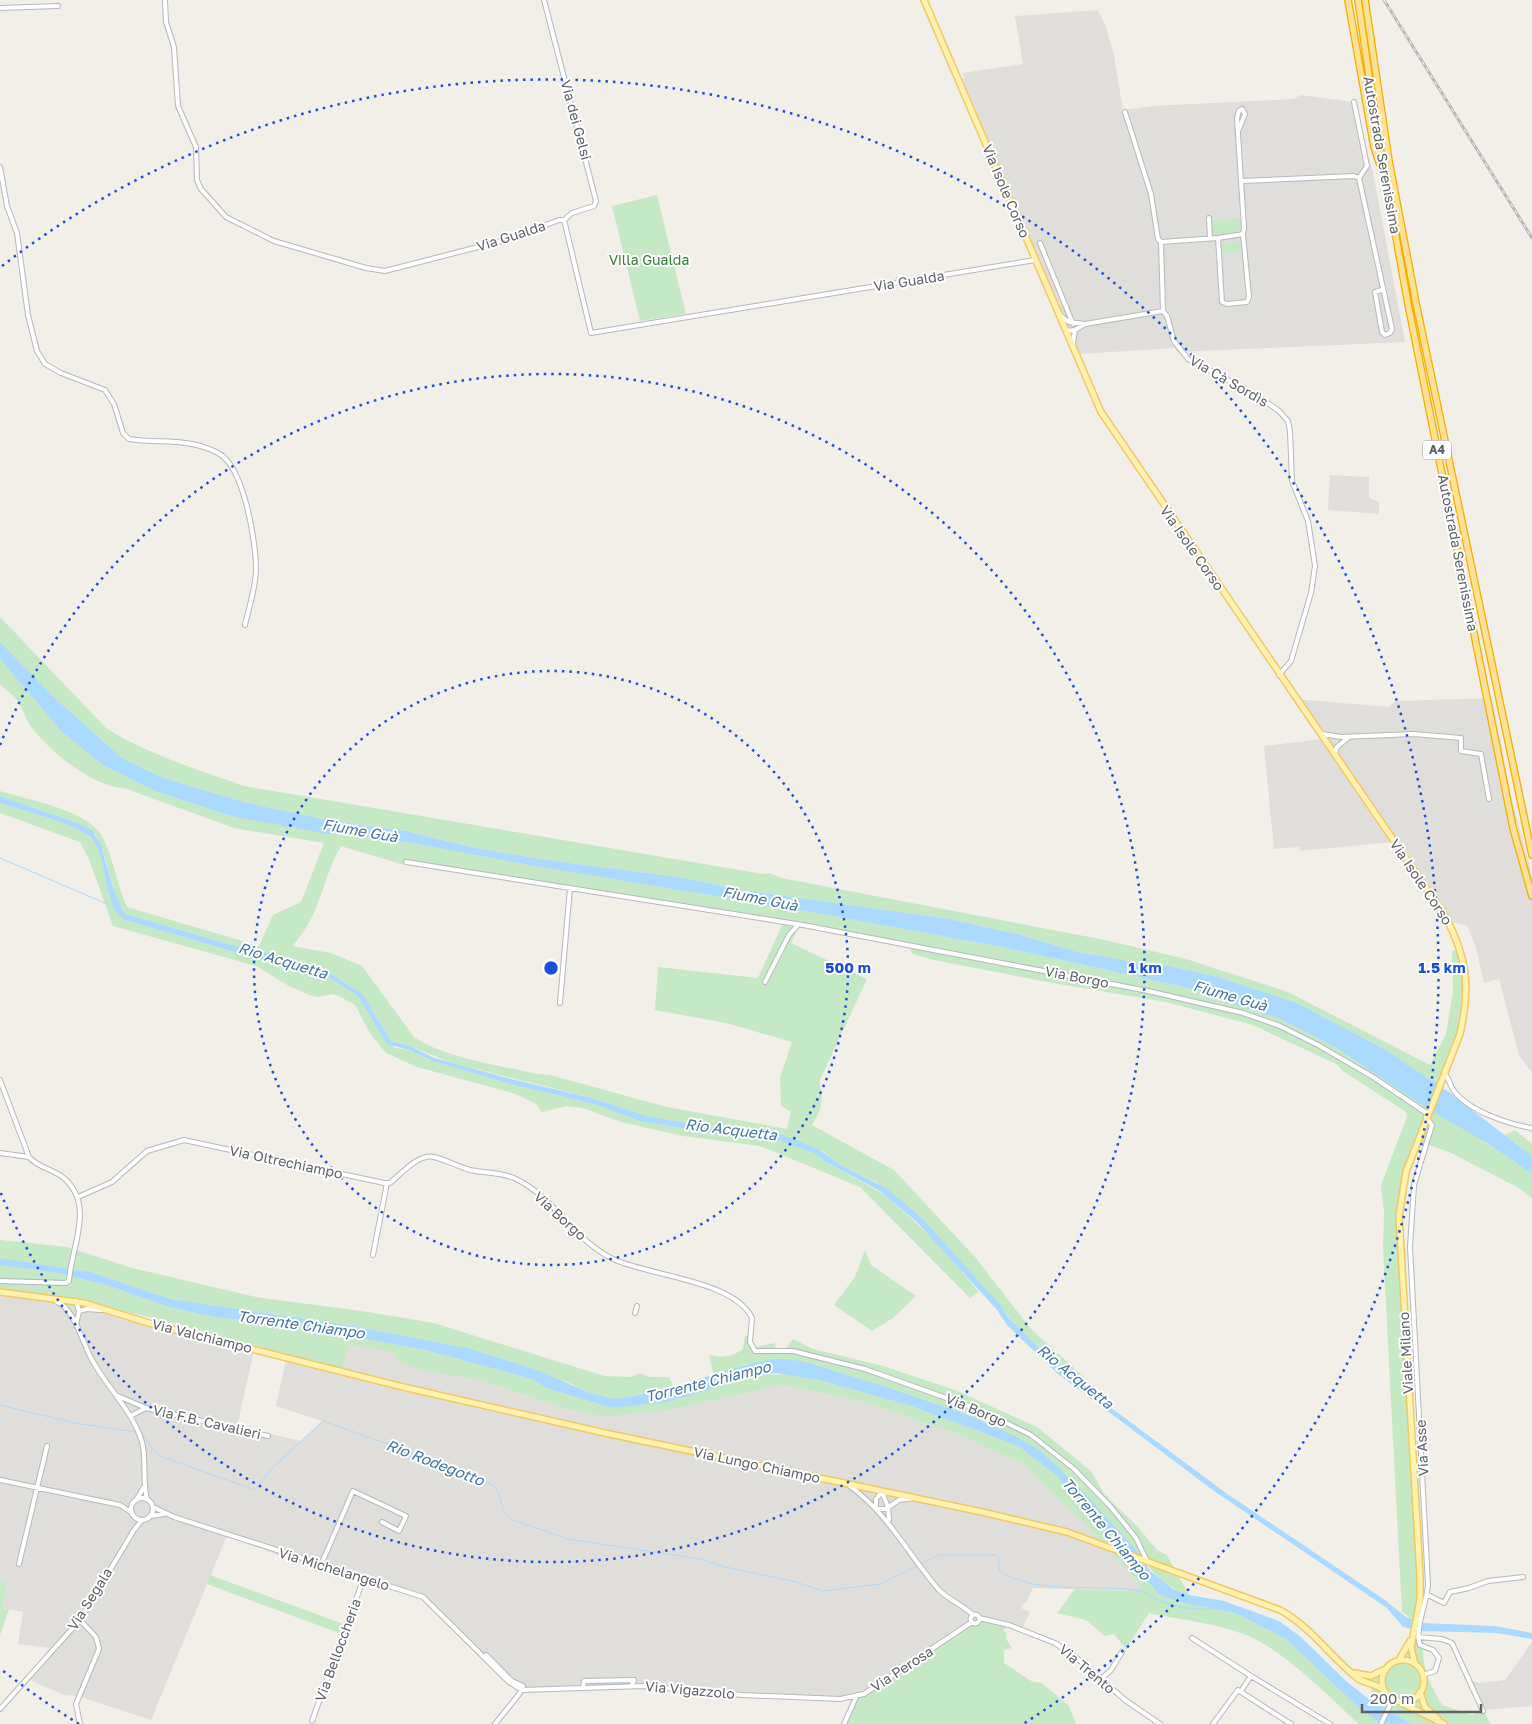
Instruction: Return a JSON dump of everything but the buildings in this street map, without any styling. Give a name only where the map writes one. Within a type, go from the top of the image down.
[{"type":"highway","points":[[1348,0],[1374,147],[1386,182]]},
{"type":"highway","name":"Autostrada Serenissima","points":[[1358,0],[1386,182],[1501,770],[1513,828],[1532,896]]},
{"type":"highway","name":"Autostrada Serenissima","points":[[1365,0],[1386,143],[1417,308],[1532,855]]},
{"type":"main road","name":"Via Isole Corso","points":[[924,0],[1064,331],[1101,412],[1114,435],[1444,914],[1462,951],[1467,986],[1467,1002],[1460,1034],[1444,1074]]},
{"type":"main road","name":"Viale Milano","points":[[1425,1674],[1415,1664],[1411,1654],[1411,1638],[1420,1600],[1420,1575],[1399,1216],[1406,1172],[1444,1074]]},
{"type":"main road","name":"Via Valchiampo","points":[[0,1292],[76,1301],[152,1324],[402,1387]]},
{"type":"main road","name":"Via Lungo Chiampo","points":[[402,1387],[605,1433],[1067,1532],[1147,1561]]},
{"type":"main road","points":[[1147,1561],[1286,1614],[1322,1641],[1360,1680],[1375,1684],[1384,1690],[1392,1700],[1444,1724]]},
{"type":"main road","name":"Viale Milano","points":[[1351,1672],[1371,1676],[1381,1673],[1399,1660],[1411,1638]]},
{"type":"main road","points":[[1399,1660],[1415,1664]]},
{"type":"main road","points":[[1384,1690],[1382,1679],[1386,1668]]},
{"type":"main road","points":[[1399,1702],[1409,1701],[1420,1692],[1424,1684],[1425,1674]]},
{"type":"main road","points":[[1420,1692],[1425,1707],[1444,1724]]},
{"type":"street","name":"Via Gualda","points":[[165,0],[166,22],[174,47],[178,106],[196,147],[198,184],[206,196],[230,220],[283,244],[366,268],[385,271],[509,239],[559,220],[564,220],[591,333],[1035,260]]},
{"type":"street","name":"Via dei Gelsi","points":[[544,0],[596,201],[594,206],[572,213],[564,220]]},
{"type":"street","points":[[0,8],[58,6]]},
{"type":"street","points":[[1354,102],[1367,166],[1359,178],[1392,329],[1390,334],[1385,335],[1382,332],[1375,292],[1382,290]]},
{"type":"street","name":"Via Cà Sordìs","points":[[1125,112],[1151,194],[1158,239],[1161,242],[1163,311],[1174,341],[1188,359],[1258,396],[1279,411],[1288,421],[1292,481],[1308,521],[1315,566],[1311,593],[1291,661],[1279,675]]},
{"type":"street","points":[[1218,238],[1222,302],[1227,304],[1244,303],[1248,297],[1243,234],[1239,129]]},
{"type":"street","points":[[0,166],[5,201],[17,233],[33,340],[43,361],[71,378],[106,390],[114,404],[122,433],[129,439],[188,442],[220,454],[232,469],[245,503],[256,567],[245,625]]},
{"type":"street","points":[[1242,181],[1319,176],[1354,176],[1359,178]]},
{"type":"street","points":[[1209,218],[1210,238]]},
{"type":"street","points":[[1161,242],[1218,238],[1243,234]]},
{"type":"street","points":[[1040,243],[1073,324]]},
{"type":"street","points":[[1055,308],[1063,319],[1073,324],[1085,324],[1163,311]]},
{"type":"street","points":[[1064,331],[1073,324]]},
{"type":"street","points":[[1064,331],[1075,330],[1085,324]]},
{"type":"street","points":[[1075,330],[1072,340],[1076,358]]},
{"type":"street","points":[[1319,733],[1349,737],[1414,734],[1461,738],[1461,750],[1481,754],[1489,798]]},
{"type":"street","points":[[1327,745],[1333,736]]},
{"type":"street","points":[[1336,759],[1336,750],[1349,737]]},
{"type":"street","points":[[1327,745],[1342,742]]},
{"type":"street","name":"Via Borgo","points":[[406,862],[798,925],[1148,991],[1242,1013],[1280,1026],[1318,1045],[1373,1077],[1428,1114]]},
{"type":"street","points":[[560,1003],[570,888]]},
{"type":"street","points":[[766,982],[789,935],[798,925]]},
{"type":"street","points":[[1444,1074],[1449,1078],[1454,1091],[1489,1115],[1500,1121],[1532,1128]]},
{"type":"street","points":[[0,1080],[29,1157],[33,1162],[57,1173],[72,1187],[78,1197],[80,1223],[74,1260],[66,1283],[0,1281]]},
{"type":"street","name":"Via Asse","points":[[1418,1637],[1428,1595],[1410,1247],[1414,1185],[1432,1125],[1428,1114]]},
{"type":"street","name":"Via Oltrechiampo","points":[[78,1197],[112,1182],[147,1151],[184,1140],[387,1183]]},
{"type":"street","points":[[0,1153],[29,1157]]},
{"type":"street","name":"Via Borgo","points":[[387,1183],[420,1159],[428,1156],[468,1169],[514,1178],[546,1199],[570,1227],[610,1257],[712,1288],[741,1304],[748,1311],[753,1321],[750,1342],[752,1349],[759,1352],[793,1351],[865,1369],[980,1410],[1031,1434],[1056,1453],[1101,1496],[1136,1538],[1147,1561]]},
{"type":"street","points":[[373,1254],[387,1183]]},
{"type":"street","points":[[36,1296],[62,1303],[70,1313],[91,1358],[130,1416],[142,1444],[144,1486],[147,1499],[153,1507],[151,1516]]},
{"type":"street","points":[[70,1313],[76,1301]]},
{"type":"street","points":[[76,1301],[79,1311],[76,1325]]},
{"type":"street","points":[[635,1313],[637,1306]]},
{"type":"street","points":[[79,1311],[87,1309],[115,1312]]},
{"type":"street","name":"Via F.B. Cavalieri","points":[[116,1396],[146,1408],[268,1436]]},
{"type":"street","name":"Via F.B. Cavalieri","points":[[130,1416],[146,1408]]},
{"type":"street","points":[[19,1564],[47,1446]]},
{"type":"street","points":[[0,1480],[120,1505],[131,1512],[134,1518],[134,1530]]},
{"type":"street","points":[[850,1485],[877,1508],[941,1591],[973,1615],[977,1615],[979,1618],[978,1622],[972,1622],[971,1618],[973,1615]]},
{"type":"street","points":[[120,1505],[132,1503],[136,1500],[144,1486]]},
{"type":"street","points":[[321,1565],[353,1491],[406,1516],[398,1531],[382,1522]]},
{"type":"street","points":[[877,1508],[876,1499],[882,1492],[888,1507],[889,1522]]},
{"type":"street","points":[[877,1508],[881,1510],[899,1500],[914,1498]]},
{"type":"street","points":[[136,1500],[147,1499]]},
{"type":"street","points":[[131,1512],[132,1503]]},
{"type":"street","name":"Via Michelangelo","points":[[153,1507],[164,1514],[364,1580],[423,1597],[512,1681],[522,1686],[522,1690]]},
{"type":"street","name":"Via Michelangelo","points":[[151,1516],[164,1514]]},
{"type":"street","name":"Via Segala","points":[[0,1708],[80,1620],[134,1530],[142,1520],[151,1516]]},
{"type":"street","points":[[134,1518],[142,1520]]},
{"type":"street","points":[[1428,1595],[1444,1603],[1450,1592],[1488,1581],[1524,1578]]},
{"type":"street","name":"Via Belloccheria","points":[[312,1721],[364,1580]]},
{"type":"street","name":"Via Trento","points":[[979,1618],[1009,1625],[1056,1642],[1125,1700],[1160,1724]]},
{"type":"street","points":[[80,1620],[96,1637],[99,1648],[76,1704],[80,1724]]},
{"type":"street","name":"Via Perosa","points":[[844,1724],[857,1695],[864,1694],[972,1622]]},
{"type":"street","points":[[1425,1674],[1438,1667],[1440,1658],[1434,1650],[1420,1645],[1418,1637],[1442,1639],[1452,1643],[1483,1711]]},
{"type":"street","points":[[1192,1638],[1330,1724]]},
{"type":"street","points":[[1101,1678],[1110,1670],[1122,1652]]},
{"type":"street","points":[[1213,1724],[1251,1676]]},
{"type":"street","name":"Via Vigazzolo","points":[[522,1690],[632,1686],[742,1695],[840,1699],[857,1695]]},
{"type":"street","points":[[495,1724],[522,1690]]},
{"type":"street","points":[[1238,1691],[1291,1724]]},
{"type":"street","points":[[1380,1724],[1392,1700]]},
{"type":"shaded area","points":[[1098,10],[1106,27],[1114,55],[1123,110],[1153,106],[1294,99],[1300,95],[1353,102],[1373,173],[1405,342],[1177,352],[1174,348],[1080,354],[961,78],[964,78],[963,73],[1023,64],[1015,16]]},
{"type":"shaded area","points":[[1330,475],[1369,477],[1369,498],[1379,502],[1379,514],[1328,510]]},
{"type":"shaded area","points":[[1492,698],[1512,800],[1532,874],[1532,1073],[1519,1055],[1499,979],[1484,983],[1476,948],[1467,925],[1449,922],[1393,842],[1300,851],[1299,847],[1274,849],[1264,746],[1322,739],[1295,699],[1389,707],[1396,701]]},
{"type":"shaded area","points":[[0,1292],[64,1298],[89,1303],[254,1351],[237,1426],[301,1441],[322,1421],[276,1406],[287,1355],[310,1361],[349,1344],[394,1352],[426,1371],[483,1381],[567,1409],[664,1411],[783,1385],[861,1401],[958,1434],[1023,1464],[1100,1539],[1141,1587],[1137,1591],[1033,1588],[1026,1603],[1021,1608],[1030,1612],[1022,1629],[1008,1625],[969,1625],[856,1696],[839,1700],[620,1688],[554,1691],[521,1690],[421,1596],[389,1586],[366,1583],[326,1573],[227,1536],[151,1720],[78,1696],[64,1695],[30,1680],[50,1648],[18,1644],[23,1612],[3,1608],[7,1583],[0,1580]]},
{"type":"shaded area","points":[[1532,1642],[1532,1706],[1484,1710],[1472,1681],[1479,1683],[1505,1680]]},
{"type":"green space","name":"Villa Gualda","points":[[657,195],[686,314],[640,321],[612,206]]},
{"type":"green space","points":[[1240,218],[1241,231],[1239,234],[1212,236],[1212,220]]},
{"type":"green space","points":[[1240,241],[1241,252],[1222,254],[1221,244]]},
{"type":"green space","points":[[0,617],[106,728],[156,754],[244,786],[763,874],[770,873],[781,878],[1105,940],[1186,959],[1288,992],[1430,1065],[1446,1034],[1453,991],[1452,951],[1461,950],[1464,967],[1465,1016],[1439,1086],[1386,1050],[1297,1003],[1214,976],[1168,966],[1078,952],[1017,934],[950,919],[743,890],[678,877],[539,859],[471,847],[407,831],[332,821],[248,803],[159,776],[122,758],[56,699],[0,642]]},
{"type":"green space","points":[[0,659],[62,732],[101,764],[155,791],[231,816],[345,835],[375,836],[539,867],[806,911],[1002,947],[1193,989],[1228,1003],[1278,1018],[1335,1047],[1487,1143],[1532,1174],[1532,1198],[1517,1187],[1449,1152],[1417,1141],[1411,1157],[1400,1212],[1420,1587],[1415,1621],[1402,1612],[1383,1247],[1384,1212],[1381,1185],[1407,1117],[1406,1112],[1343,1071],[1336,1064],[1253,1025],[1166,1002],[1047,982],[934,960],[913,954],[911,951],[912,945],[799,925],[791,943],[867,979],[819,1082],[821,1104],[812,1125],[894,1170],[975,1257],[1031,1329],[1097,1389],[1095,1395],[1052,1361],[1015,1324],[922,1218],[876,1182],[841,1165],[822,1151],[778,1133],[723,1130],[647,1116],[592,1098],[452,1063],[410,1046],[390,1041],[375,1013],[356,990],[329,973],[313,966],[283,960],[266,952],[239,947],[125,914],[117,901],[105,858],[96,835],[77,823],[0,796],[0,791],[57,807],[85,820],[96,828],[107,846],[127,907],[259,946],[273,915],[302,900],[324,843],[234,828],[124,788],[111,786],[86,775],[73,767],[40,738],[28,722],[17,700],[0,684]],"holes":[[[341,846],[401,864],[783,923],[758,978],[658,967],[655,1010],[726,1023],[792,1042],[780,1077],[781,1106],[791,1112],[787,1129],[667,1107],[550,1075],[537,1074],[473,1060],[440,1050],[414,1037],[362,966],[331,953],[293,945],[310,921],[329,871]]]},
{"type":"green space","points":[[0,803],[74,827],[90,837],[101,856],[112,902],[117,912],[125,920],[276,964],[306,968],[327,976],[358,996],[374,1022],[395,1048],[409,1050],[433,1061],[510,1084],[594,1104],[640,1121],[734,1137],[775,1139],[816,1154],[826,1162],[885,1195],[935,1240],[979,1292],[970,1298],[860,1187],[760,1146],[683,1136],[621,1122],[583,1108],[566,1106],[542,1112],[536,1104],[516,1094],[417,1067],[386,1053],[371,1035],[355,1005],[339,996],[333,994],[317,997],[309,995],[289,986],[256,966],[113,926],[88,857],[80,842],[0,813]]},
{"type":"green space","points":[[1515,1130],[1532,1144],[1532,1156],[1505,1135]]},
{"type":"green space","points":[[0,1240],[67,1247],[132,1268],[256,1297],[434,1323],[604,1376],[630,1377],[640,1373],[650,1377],[669,1377],[674,1388],[615,1399],[590,1393],[567,1382],[466,1348],[347,1325],[171,1299],[91,1272],[0,1258]]},
{"type":"green space","points":[[865,1250],[871,1265],[916,1296],[893,1318],[872,1331],[834,1305],[855,1277]]},
{"type":"green space","points":[[0,1265],[57,1273],[106,1285],[169,1307],[214,1317],[294,1326],[425,1350],[532,1379],[546,1388],[612,1408],[712,1388],[761,1375],[790,1374],[819,1380],[908,1405],[1018,1446],[1057,1476],[1107,1532],[1123,1555],[1172,1599],[1183,1603],[1235,1613],[1286,1639],[1359,1708],[1382,1722],[1381,1724],[1359,1724],[1290,1662],[1260,1642],[1235,1631],[1149,1613],[1126,1649],[1114,1634],[1105,1636],[1086,1620],[1057,1613],[1075,1589],[1137,1591],[1141,1587],[1100,1539],[1023,1464],[958,1434],[861,1401],[783,1385],[664,1411],[603,1416],[567,1409],[483,1381],[426,1371],[397,1361],[393,1352],[349,1345],[341,1369],[158,1319],[64,1298],[0,1292]]},
{"type":"green space","points":[[745,1336],[751,1336],[750,1341],[756,1347],[775,1343],[776,1350],[785,1350],[793,1339],[813,1349],[883,1366],[955,1390],[1037,1427],[1092,1472],[1104,1494],[1137,1526],[1157,1550],[1167,1555],[1189,1595],[1175,1589],[1157,1576],[1143,1558],[1041,1451],[963,1413],[895,1390],[747,1364],[714,1376],[709,1355],[727,1356],[739,1352],[743,1349]]},
{"type":"green space","points":[[210,1575],[346,1625],[342,1634],[207,1584]]},
{"type":"green space","points":[[0,1580],[7,1583],[3,1608],[9,1609],[0,1635]]},
{"type":"green space","points":[[977,1615],[1008,1625],[1003,1631],[1007,1633],[1006,1639],[1012,1648],[1004,1650],[1004,1663],[1031,1681],[1042,1683],[1069,1706],[1076,1724],[845,1724],[856,1696],[969,1625]]},
{"type":"green space","points":[[1410,1639],[1424,1642],[1423,1659],[1427,1675],[1442,1705],[1472,1715],[1484,1710],[1490,1724],[1412,1724],[1370,1700],[1374,1675],[1401,1659]]},
{"type":"water","name":"Fiume Guà","points":[[0,642],[56,699],[122,758],[159,776],[248,803],[332,821],[406,831],[471,847],[539,859],[678,877],[743,890],[950,919],[1017,934],[1078,952],[1168,966],[1214,976],[1297,1003],[1386,1050],[1450,1093],[1532,1156],[1532,1174],[1487,1143],[1430,1110],[1335,1047],[1278,1018],[1228,1003],[1193,989],[1002,947],[806,911],[539,867],[375,836],[328,834],[231,816],[155,791],[101,764],[62,732],[0,659]]},
{"type":"water","points":[[0,796],[92,830],[101,846],[117,901],[125,914],[239,947],[278,955],[283,960],[313,966],[329,973],[361,993],[390,1041],[410,1046],[434,1058],[592,1098],[647,1116],[723,1130],[778,1133],[818,1149],[841,1165],[886,1188],[922,1218],[1002,1307],[1008,1317],[1052,1361],[1114,1410],[1226,1493],[1382,1598],[1406,1617],[1422,1623],[1495,1626],[1532,1633],[1532,1639],[1497,1633],[1420,1631],[1403,1627],[1387,1608],[1214,1491],[1057,1373],[1007,1325],[997,1310],[919,1224],[880,1191],[826,1162],[816,1154],[775,1139],[734,1137],[640,1121],[594,1104],[510,1084],[433,1061],[409,1050],[387,1044],[358,996],[327,976],[306,968],[276,964],[125,920],[117,913],[112,904],[101,856],[90,837],[74,827],[0,803]]},
{"type":"water","points":[[0,1258],[91,1272],[171,1299],[347,1325],[467,1348],[537,1370],[590,1393],[615,1399],[659,1391],[756,1362],[778,1359],[802,1361],[895,1390],[963,1413],[1015,1436],[1041,1451],[1088,1497],[1137,1551],[1150,1571],[1173,1589],[1189,1595],[1224,1601],[1279,1621],[1301,1637],[1346,1681],[1370,1700],[1412,1724],[1386,1724],[1375,1719],[1359,1708],[1286,1639],[1235,1613],[1183,1603],[1160,1595],[1057,1476],[1018,1446],[908,1405],[819,1380],[776,1373],[753,1377],[666,1402],[612,1408],[546,1388],[532,1379],[425,1350],[294,1326],[214,1317],[169,1307],[106,1285],[57,1273],[0,1265]]},
{"type":"waterway","name":"Rio Acquetta","points":[[97,838],[102,850]]},
{"type":"waterway","points":[[0,858],[114,907]]},
{"type":"waterway","name":"Rio Acquetta","points":[[115,892],[120,907]]},
{"type":"waterway","name":"Rio Acquetta","points":[[356,989],[367,1001],[391,1042]]},
{"type":"waterway","name":"Rio Rodegotto","points":[[0,1405],[75,1423],[136,1432]]},
{"type":"waterway","name":"Rio Rodegotto","points":[[140,1433],[160,1456],[255,1490],[271,1469],[323,1421],[427,1458],[491,1484],[495,1487],[504,1511],[510,1519],[568,1539],[700,1559],[721,1566],[796,1582],[823,1591],[880,1584],[917,1566]]},
{"type":"waterway","name":"Rio Rodegotto","points":[[923,1563],[939,1555],[996,1555],[1000,1572],[1032,1584],[1135,1590],[1176,1606],[1212,1609]]},
{"type":"waterway","name":"Torrente Chiampo","points":[[1164,1596],[1169,1605]]},
{"type":"railway","points":[[1384,0],[1532,238]]}]
